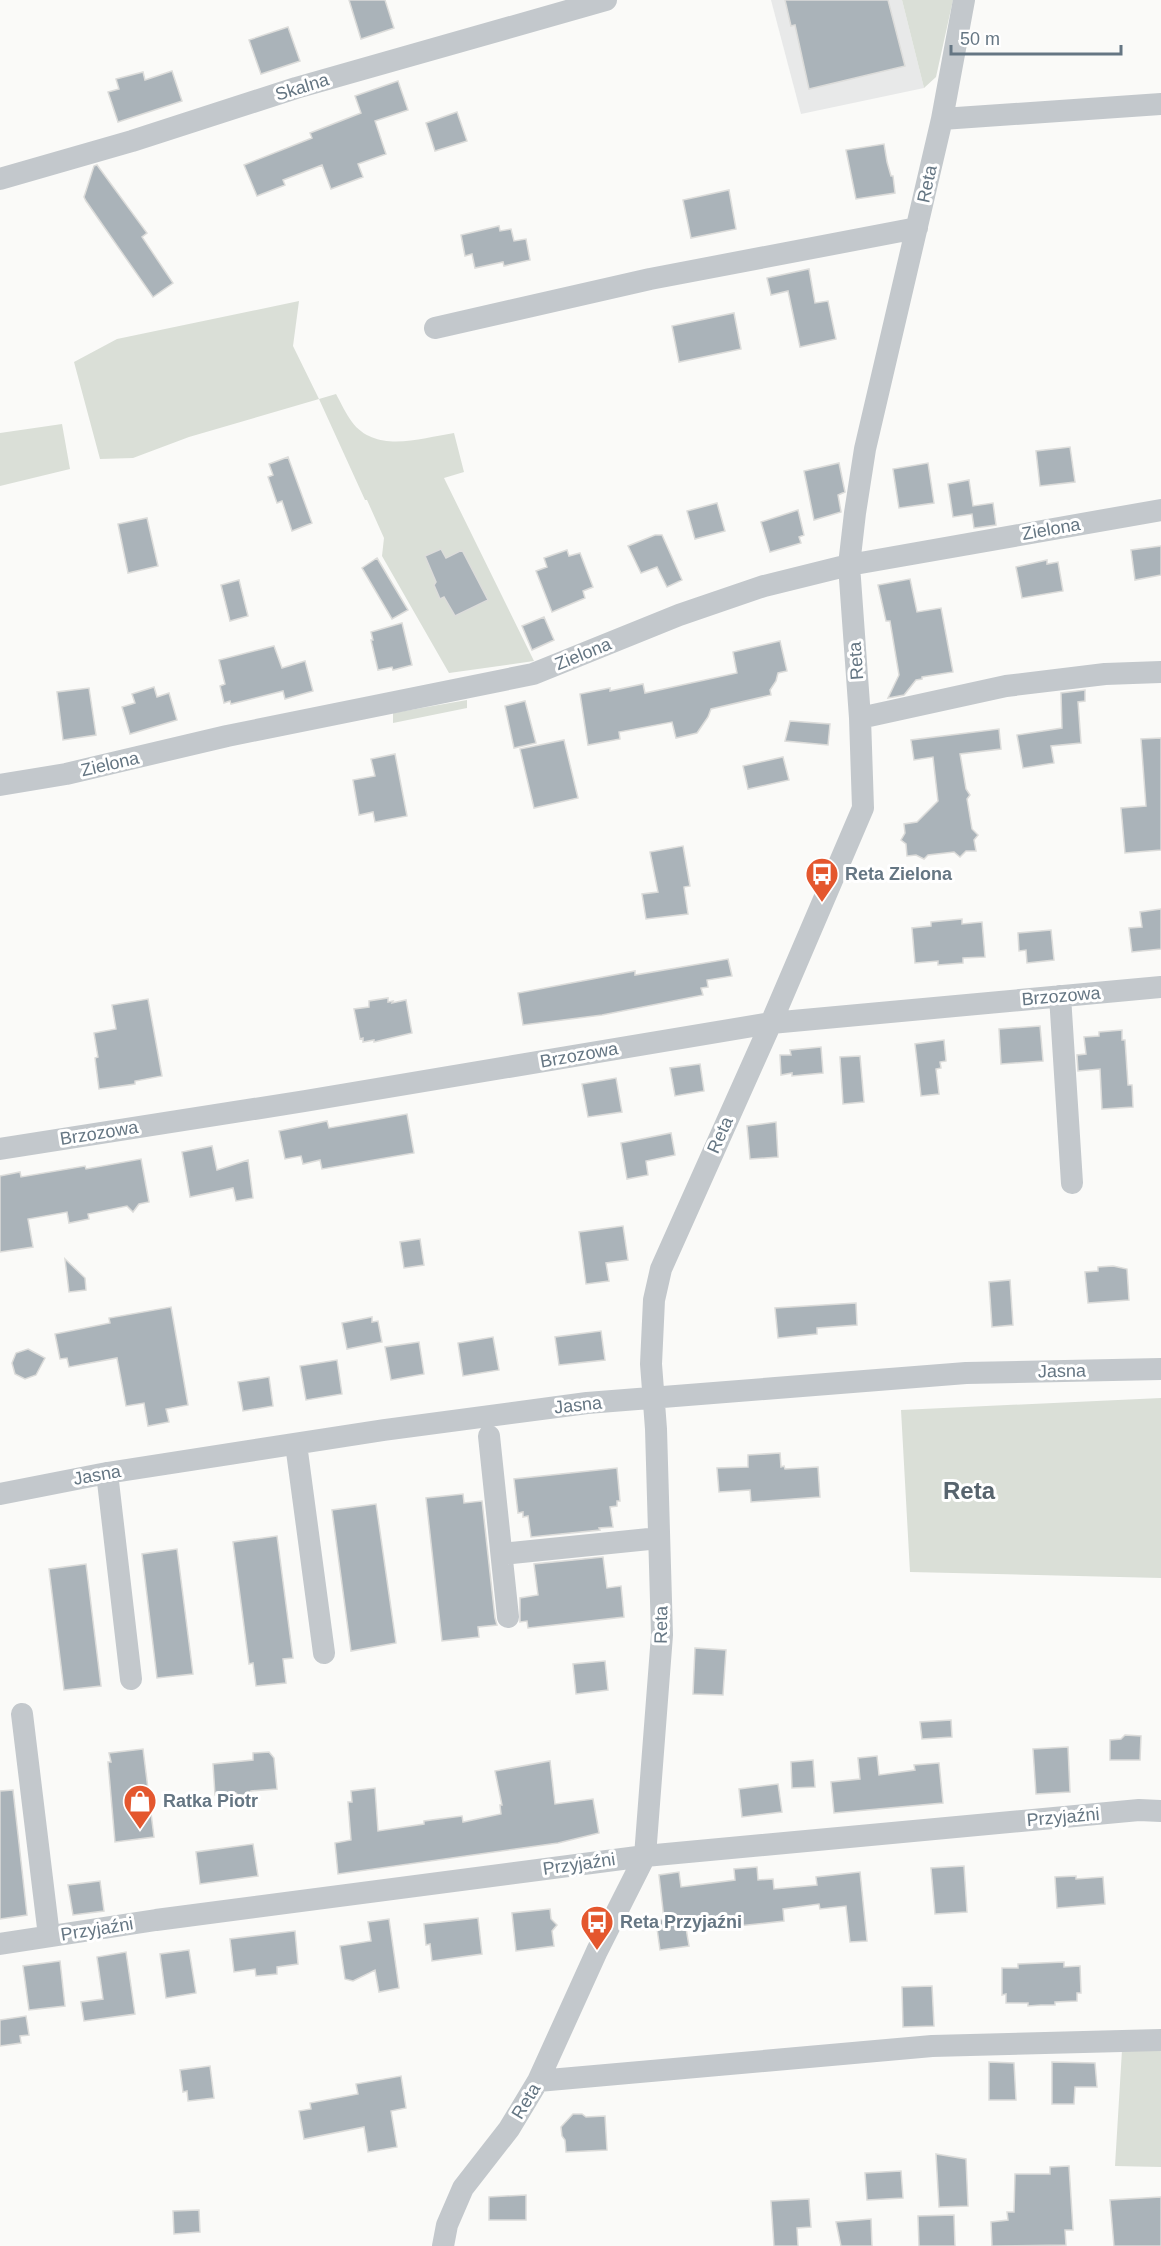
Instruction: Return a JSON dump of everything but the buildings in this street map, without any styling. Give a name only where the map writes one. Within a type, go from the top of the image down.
[{"type":"street","name":"Skalna","points":[[0,179],[132,141],[296,88],[606,0]]},
{"type":"street","name":"Reta","points":[[443,2246],[447,2225],[463,2188],[508,2129],[538,2081],[597,1951],[645,1856],[662,1635],[656,1429],[652,1398],[651,1337],[654,1300],[661,1269],[771,1023],[863,808],[860,718],[849,565],[865,449],[942,119],[964,0]]},
{"type":"street","points":[[942,119],[1161,104]]},
{"type":"street","points":[[435,328],[650,279],[917,228]]},
{"type":"street","name":"Zielona","points":[[0,785],[66,774],[227,736],[533,674],[679,615],[764,586],[849,565],[1161,510]]},
{"type":"street","points":[[860,718],[1006,686],[1105,674],[1161,672]]},
{"type":"street","name":"Brzozowa","points":[[0,1149],[771,1023],[1161,987]]},
{"type":"street","points":[[1060,996],[1072,1183]]},
{"type":"street","name":"Jasna","points":[[0,1494],[107,1473],[542,1409],[966,1373],[1161,1369]]},
{"type":"street","points":[[489,1436],[508,1617]]},
{"type":"street","points":[[296,1444],[324,1653]]},
{"type":"street","points":[[107,1473],[118,1536],[131,1679]]},
{"type":"street","points":[[502,1554],[659,1538]]},
{"type":"street","points":[[22,1714],[49,1936]]},
{"type":"street","name":"Przyjaźni","points":[[0,1944],[156,1920],[645,1856],[1139,1810],[1161,1811]]},
{"type":"street","points":[[538,2081],[932,2046],[1161,2040]]},
{"type":"shaded area","points":[[771,0],[902,0],[924,88],[801,114]]},
{"type":"shaded area","points":[[902,0],[953,0],[936,77],[924,88]]},
{"type":"shaded area","points":[[299,301],[293,346],[319,399],[189,437],[133,458],[100,459],[74,362],[117,339]]},
{"type":"shaded area","points":[[336,394],[352,422],[362,432],[373,438],[400,441],[454,433],[464,472],[444,478],[534,661],[449,673],[382,556],[384,538],[319,399]]},
{"type":"shaded area","points":[[62,424],[70,469],[0,486],[0,433]]},
{"type":"shaded area","points":[[467,700],[467,708],[393,723],[393,713]]},
{"type":"shaded area","points":[[1161,1398],[1161,1578],[910,1572],[901,1410]]},
{"type":"shaded area","points":[[1161,2048],[1161,2167],[1115,2166],[1122,2050]]},
{"type":"place","name":"Reta Zielona","points":[[822,903]]},
{"type":"place","name":"Ratka Piotr","points":[[140,1830]]},
{"type":"place","name":"Reta Przyjaźni","points":[[597,1951]]},
{"type":"district","name":"Reta","points":[[969,1491]]}]
